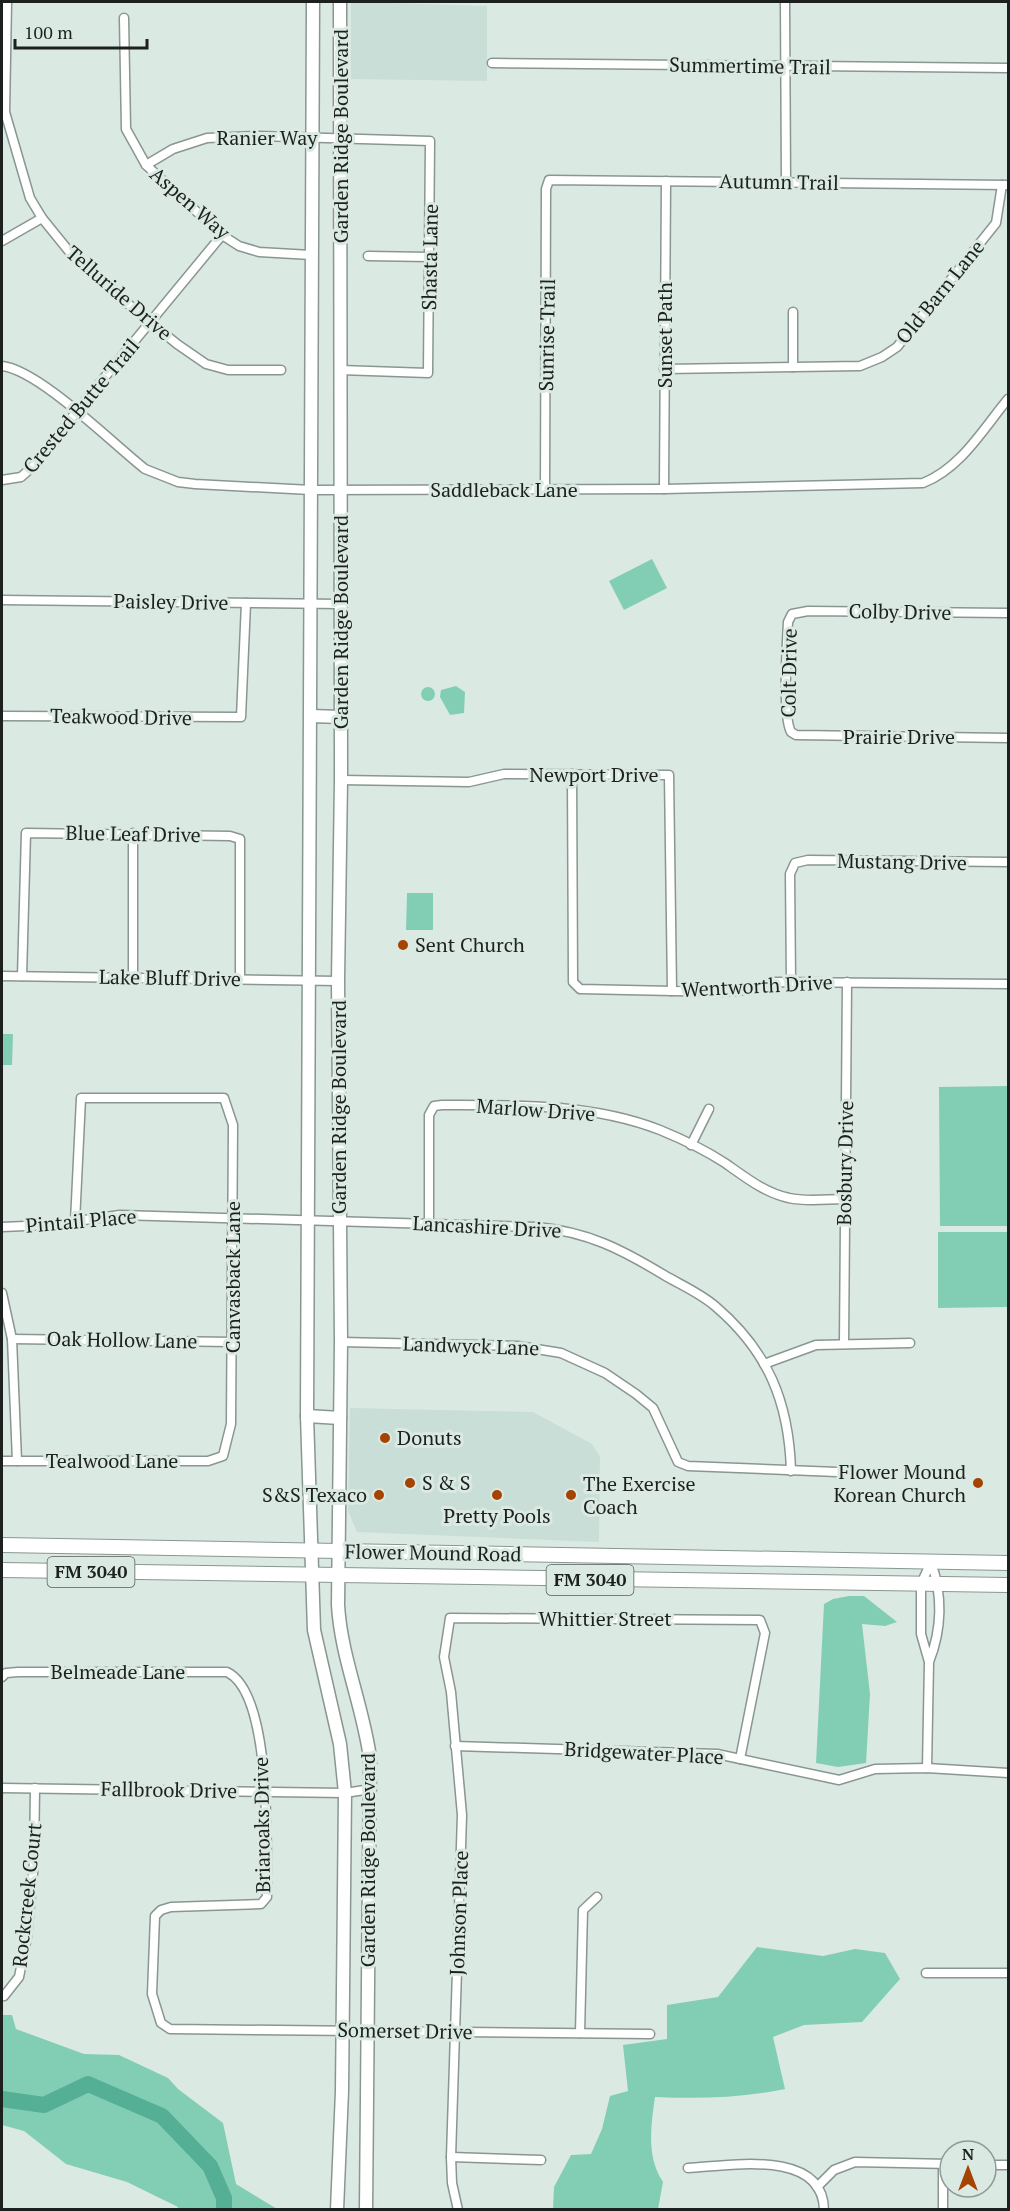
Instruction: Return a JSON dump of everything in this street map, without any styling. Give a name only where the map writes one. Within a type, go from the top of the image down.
[{"type":"main road","name":"Garden Ridge Boulevard","points":[[313,2],[307,1416],[314,1630],[340,1744],[345,1793],[337,2210]]},
{"type":"main road","name":"Garden Ridge Boulevard","points":[[340,2],[341,780],[338,981],[341,1342],[338,1577],[341,1638],[366,1729],[371,1789],[366,2210]]},
{"type":"main road","points":[[311,716],[341,717]]},
{"type":"main road","points":[[307,1416],[340,1418]]},
{"type":"main road","name":"Flower Mound Road","points":[[2,1545],[1008,1563]]},
{"type":"main road","name":"Flower Mound Road","points":[[2,1570],[312,1577],[1008,1585]]},
{"type":"street","name":"Telluride Drive","points":[[7,2],[3,112],[30,198],[42,218],[93,274],[151,323],[206,364],[228,370],[281,370]]},
{"type":"street","points":[[785,2],[783,66],[786,183]]},
{"type":"street","name":"Aspen Way","points":[[124,18],[126,129],[146,165],[222,235],[239,246],[259,252],[311,255]]},
{"type":"street","name":"Summertime Trail","points":[[492,63],[1008,68]]},
{"type":"street","name":"Ranier Way","points":[[146,165],[172,149],[207,138],[313,137],[430,141]]},
{"type":"street","name":"Shasta Lane","points":[[340,370],[428,373],[430,141]]},
{"type":"street","name":"Autumn Trail","points":[[549,180],[1005,185]]},
{"type":"street","name":"Sunrise Trail","points":[[545,490],[546,189],[549,180]]},
{"type":"street","name":"Sunset Path","points":[[664,489],[666,181]]},
{"type":"street","name":"Old Barn Lane","points":[[664,369],[860,366],[882,357],[897,347],[996,223],[1005,185]]},
{"type":"street","points":[[2,241],[42,218]]},
{"type":"street","name":"Crested Butte Trail","points":[[2,480],[14,480],[29,471],[222,235]]},
{"type":"street","points":[[368,256],[430,257]]},
{"type":"street","points":[[793,367],[794,312]]},
{"type":"street","name":"Saddleback Lane","points":[[2,366],[14,367],[37,379],[145,469],[162,477],[195,484],[311,490],[664,489],[923,483],[938,477],[954,465],[1008,399]]},
{"type":"street","name":"Paisley Drive","points":[[2,600],[341,604]]},
{"type":"street","name":"Teakwood Drive","points":[[2,716],[241,717],[246,603]]},
{"type":"street","name":"Colby Drive","points":[[792,614],[808,611],[1008,612]]},
{"type":"street","name":"Colt Drive","points":[[791,732],[788,724],[788,631],[792,614]]},
{"type":"street","name":"Prairie Drive","points":[[791,732],[803,736],[1008,738]]},
{"type":"street","name":"Newport Drive","points":[[341,780],[469,782],[504,774],[669,775],[672,991]]},
{"type":"street","name":"Wentworth Drive","points":[[572,774],[573,982],[580,989],[720,992],[740,991],[775,982],[1008,984]]},
{"type":"street","name":"Blue Leaf Drive","points":[[22,976],[26,833],[133,833],[230,836],[240,839],[240,979]]},
{"type":"street","points":[[133,833],[133,978]]},
{"type":"street","name":"Mustang Drive","points":[[791,982],[790,874],[795,864],[808,860],[1008,862]]},
{"type":"street","name":"Lake Bluff Drive","points":[[2,976],[338,981]]},
{"type":"street","name":"Bosbury Drive","points":[[844,1344],[847,982]]},
{"type":"street","name":"Canvasback Lane","points":[[75,1222],[79,1102],[85,1096],[224,1098],[233,1125],[233,1342],[231,1424],[223,1456]]},
{"type":"street","name":"Marlow Drive","points":[[429,1224],[429,1115],[434,1106],[509,1105],[564,1108],[603,1114],[641,1124],[691,1145],[763,1188],[781,1196],[791,1199],[844,1199]]},
{"type":"street","points":[[691,1145],[709,1110]]},
{"type":"street","name":"Pintail Place","points":[[2,1227],[75,1222],[120,1215],[340,1221]]},
{"type":"street","name":"Lancashire Drive","points":[[340,1221],[537,1227],[563,1230],[601,1240],[633,1256],[715,1305],[740,1330],[764,1364],[779,1392],[788,1421],[791,1471]]},
{"type":"street","points":[[2,1293],[12,1339],[17,1461]]},
{"type":"street","name":"Oak Hollow Lane","points":[[12,1339],[233,1342]]},
{"type":"street","name":"Landwyck Lane","points":[[341,1342],[518,1346],[561,1353],[605,1373],[653,1408],[678,1462],[688,1466],[723,1469],[837,1472]]},
{"type":"street","points":[[764,1364],[808,1346],[910,1344]]},
{"type":"street","name":"Tealwood Lane","points":[[2,1461],[208,1461],[223,1456]]},
{"type":"street","points":[[927,1768],[929,1662],[921,1634],[921,1584],[931,1562]]},
{"type":"street","points":[[929,1662],[938,1639],[939,1584],[931,1562]]},
{"type":"street","name":"Whittier Street","points":[[450,1618],[760,1620],[765,1633],[740,1759]]},
{"type":"street","name":"Johnson Place","points":[[450,1618],[444,1657],[451,1692],[462,1815],[451,2157],[452,2183],[458,2210]]},
{"type":"street","name":"Belmeade Lane","points":[[2,1677],[6,1673],[18,1672],[227,1672],[236,1677]]},
{"type":"street","name":"Briaroaks Drive","points":[[160,2023],[152,1994],[155,1916],[160,1910],[171,1907],[261,1904],[266,1901],[265,1791],[259,1742],[248,1700],[242,1684],[236,1677]]},
{"type":"street","name":"Bridgewater Place","points":[[455,1746],[717,1754],[839,1780],[875,1769],[927,1768],[1008,1773]]},
{"type":"street","name":"Fallbrook Drive","points":[[2,1788],[345,1793],[371,1789]]},
{"type":"street","name":"Rockcreek Court","points":[[4,1996],[19,1977],[27,1937],[34,1862],[35,1788]]},
{"type":"street","points":[[580,2033],[583,1910],[597,1897]]},
{"type":"street","points":[[926,1973],[1008,1973]]},
{"type":"street","name":"Somerset Drive","points":[[160,2023],[170,2029],[650,2034]]},
{"type":"street","points":[[451,2157],[541,2160]]},
{"type":"street","points":[[817,2187],[834,2170],[855,2162],[938,2164]]},
{"type":"street","points":[[687,2168],[771,2164],[800,2170],[817,2187],[824,2198],[824,2210]]},
{"type":"shaded area","points":[[351,3],[487,6],[487,81],[351,79]]},
{"type":"shaded area","points":[[350,1408],[533,1412],[592,1444],[600,1457],[599,1542],[357,1532],[348,1511]]},
{"type":"green space","points":[[652,559],[667,588],[624,610],[609,581]]},
{"type":"green space","points":[[456,686],[465,692],[464,713],[450,715],[440,697],[441,690]]},
{"type":"green space","points":[[425,687],[431,687],[435,694],[431,701],[425,701],[421,697],[421,691]]},
{"type":"green space","points":[[407,893],[433,893],[433,930],[406,930]]},
{"type":"green space","points":[[2,1034],[13,1034],[12,1065],[2,1065]]},
{"type":"green space","points":[[1008,1086],[1008,1226],[940,1226],[939,1087]]},
{"type":"green space","points":[[938,1232],[1008,1232],[1008,1307],[938,1308]]},
{"type":"green space","points":[[864,1596],[897,1622],[885,1626],[862,1624],[870,1694],[866,1763],[838,1767],[816,1763],[824,1604],[833,1599]]},
{"type":"green space","points":[[757,1947],[823,1956],[855,1949],[885,1953],[900,1979],[862,2022],[804,2025],[773,2037],[785,2089],[720,2097],[655,2097],[651,2130],[652,2152],[663,2182],[658,2209],[553,2209],[554,2187],[571,2155],[591,2154],[602,2129],[610,2096],[628,2091],[623,2045],[667,2039],[667,2005],[718,1997]]},
{"type":"green space","points":[[2,2015],[12,2015],[16,2029],[84,2054],[119,2055],[168,2078],[178,2089],[223,2123],[236,2184],[277,2209],[177,2209],[178,2207],[127,2182],[66,2164],[24,2131],[2,2125]]},
{"type":"waterway","points":[[2,2099],[44,2105],[88,2084],[162,2116],[210,2166],[224,2198],[224,2210]]},
{"type":"place","name":"Sent Church","points":[[403,945]]},
{"type":"place","name":"Donuts","points":[[385,1438]]},
{"type":"place","name":"S & S","points":[[410,1483]]},
{"type":"place","name":"Flower Mound Korean Church","points":[[978,1483]]},
{"type":"place","name":"S&S Texaco","points":[[379,1495]]},
{"type":"place","name":"Pretty Pools","points":[[497,1495]]},
{"type":"place","name":"The Exercise Coach","points":[[571,1495]]}]
